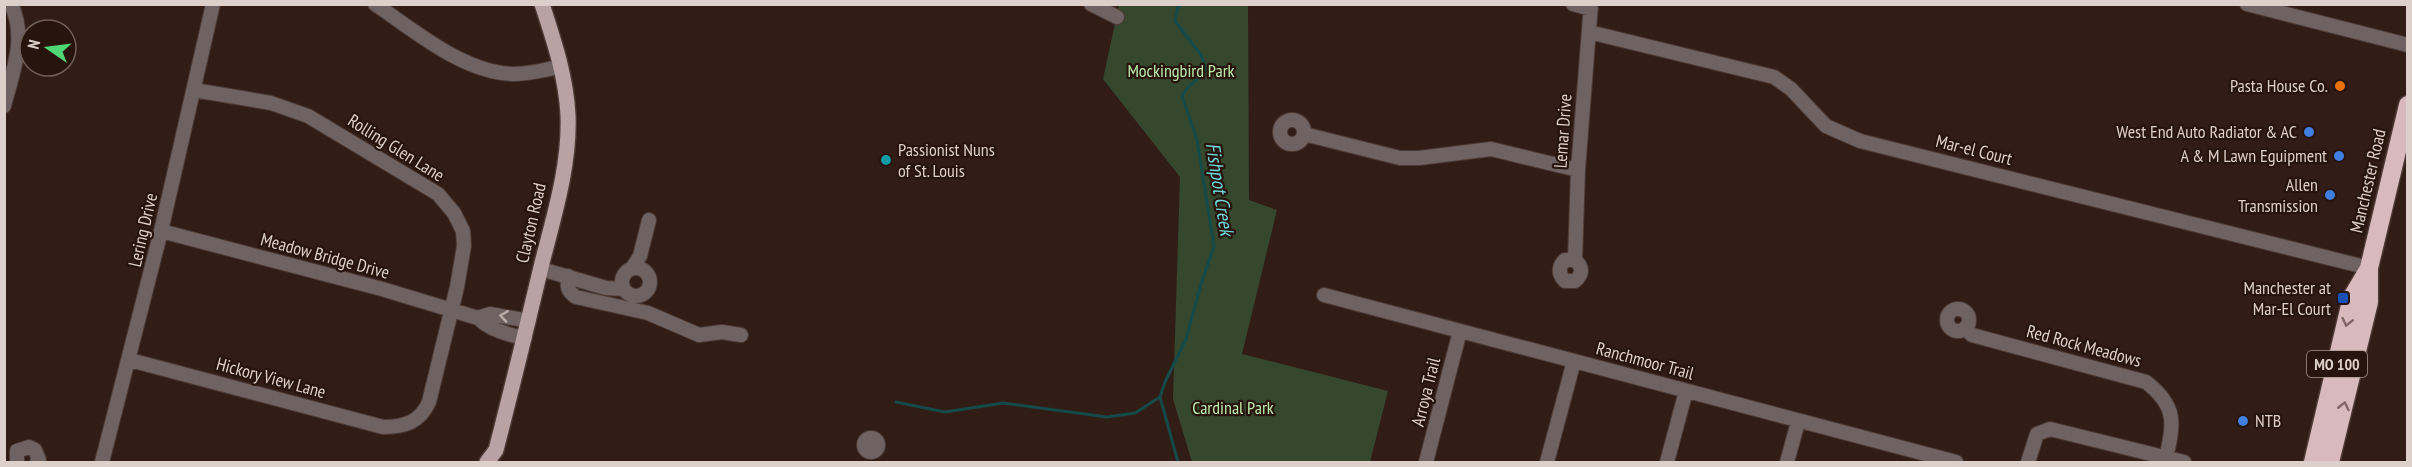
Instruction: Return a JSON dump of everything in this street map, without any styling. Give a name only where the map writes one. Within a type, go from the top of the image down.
[{"type":"highway","name":"Manchester Road","points":[[2330,462],[2369,302],[2369,268],[2408,105]]},
{"type":"highway","name":"Manchester Road","points":[[2313,462],[2352,297],[2369,268]]},
{"type":"main road","name":"Clayton Road","points":[[494,458],[560,191],[566,154],[568,117],[561,67],[555,39],[542,4]]},
{"type":"street","name":"Lering Drive","points":[[102,462],[130,360],[213,4]]},
{"type":"street","points":[[375,4],[452,55],[474,66],[517,74],[561,67]]},
{"type":"street","points":[[1091,4],[1117,17]]},
{"type":"street","points":[[1572,4],[1591,7]]},
{"type":"street","points":[[2247,4],[2408,45]]},
{"type":"street","name":"Lemar Drive","points":[[1575,260],[1578,170],[1591,7]]},
{"type":"street","points":[[4,106],[20,44],[20,30],[13,9]]},
{"type":"street","name":"Mar-el Court","points":[[1589,32],[1774,77],[1791,88],[1826,126],[1860,141],[2369,268]]},
{"type":"street","name":"Rolling Glen Lane","points":[[194,90],[271,103],[308,116],[438,194],[454,213],[463,231],[464,246],[429,402],[418,419],[403,425]]},
{"type":"street","points":[[1304,134],[1400,158],[1419,158],[1491,149],[1578,170]]},
{"type":"street","points":[[624,289],[623,276],[640,256],[649,220]]},
{"type":"street","name":"Meadow Bridge Drive","points":[[161,231],[382,289],[478,318],[486,326],[512,336],[525,338]]},
{"type":"street","points":[[541,269],[606,288],[624,289],[634,296],[643,295],[649,288],[650,279],[646,271],[633,267]]},
{"type":"street","points":[[568,276],[567,287],[576,297],[648,313],[699,335],[722,332],[741,336]]},
{"type":"street","name":"Ranchmoor Trail","points":[[1324,295],[1686,391],[1909,456],[1956,462]]},
{"type":"street","name":"Meadow Bridge Drive","points":[[478,318],[490,314],[529,321]]},
{"type":"street","name":"Red Rock Meadows","points":[[1965,328],[1972,335],[2146,382],[2161,393],[2169,407],[2172,430],[2166,458]]},
{"type":"street","name":"Arroya Trail","points":[[1426,462],[1460,331]]},
{"type":"street","name":"Hickory View Lane","points":[[130,360],[383,427],[403,425]]},
{"type":"street","points":[[1547,462],[1574,361]]},
{"type":"street","points":[[1667,462],[1686,391]]},
{"type":"street","points":[[1787,462],[1798,422]]},
{"type":"street","points":[[2028,462],[2037,434],[2050,429],[2184,462]]},
{"type":"street","points":[[17,462],[17,451],[25,447],[35,450],[41,462]]},
{"type":"green space","name":"Cardinal Park","points":[[1119,5],[1248,5],[1249,200],[1277,210],[1242,354],[1388,391],[1370,462],[1192,462],[1173,399],[1180,177],[1103,79]]},
{"type":"waterway","name":"Fishpot Creek","points":[[1178,462],[1160,397],[1186,339],[1214,246],[1197,140],[1182,96],[1206,69],[1201,55],[1175,21],[1178,7],[1183,4]]},
{"type":"waterway","points":[[896,402],[945,412],[1003,403],[1107,417],[1135,413],[1160,397]]},
{"type":"place","name":"Pasta House Co.","points":[[2340,86]]},
{"type":"place","name":"West End Auto Radiator & AC","points":[[2309,132]]},
{"type":"place","name":"A & M Lawn Eguipment","points":[[2339,156]]},
{"type":"place","name":"Passionist Nuns of St. Louis","points":[[886,160]]},
{"type":"place","name":"Allen Transmission","points":[[2330,195]]},
{"type":"place","name":"Manchester at Mar-El Court","points":[[2343,298]]},
{"type":"place","name":"NTB","points":[[2243,421]]},
{"type":"park label","name":"Mockingbird Park","points":[[1181,71]]}]
